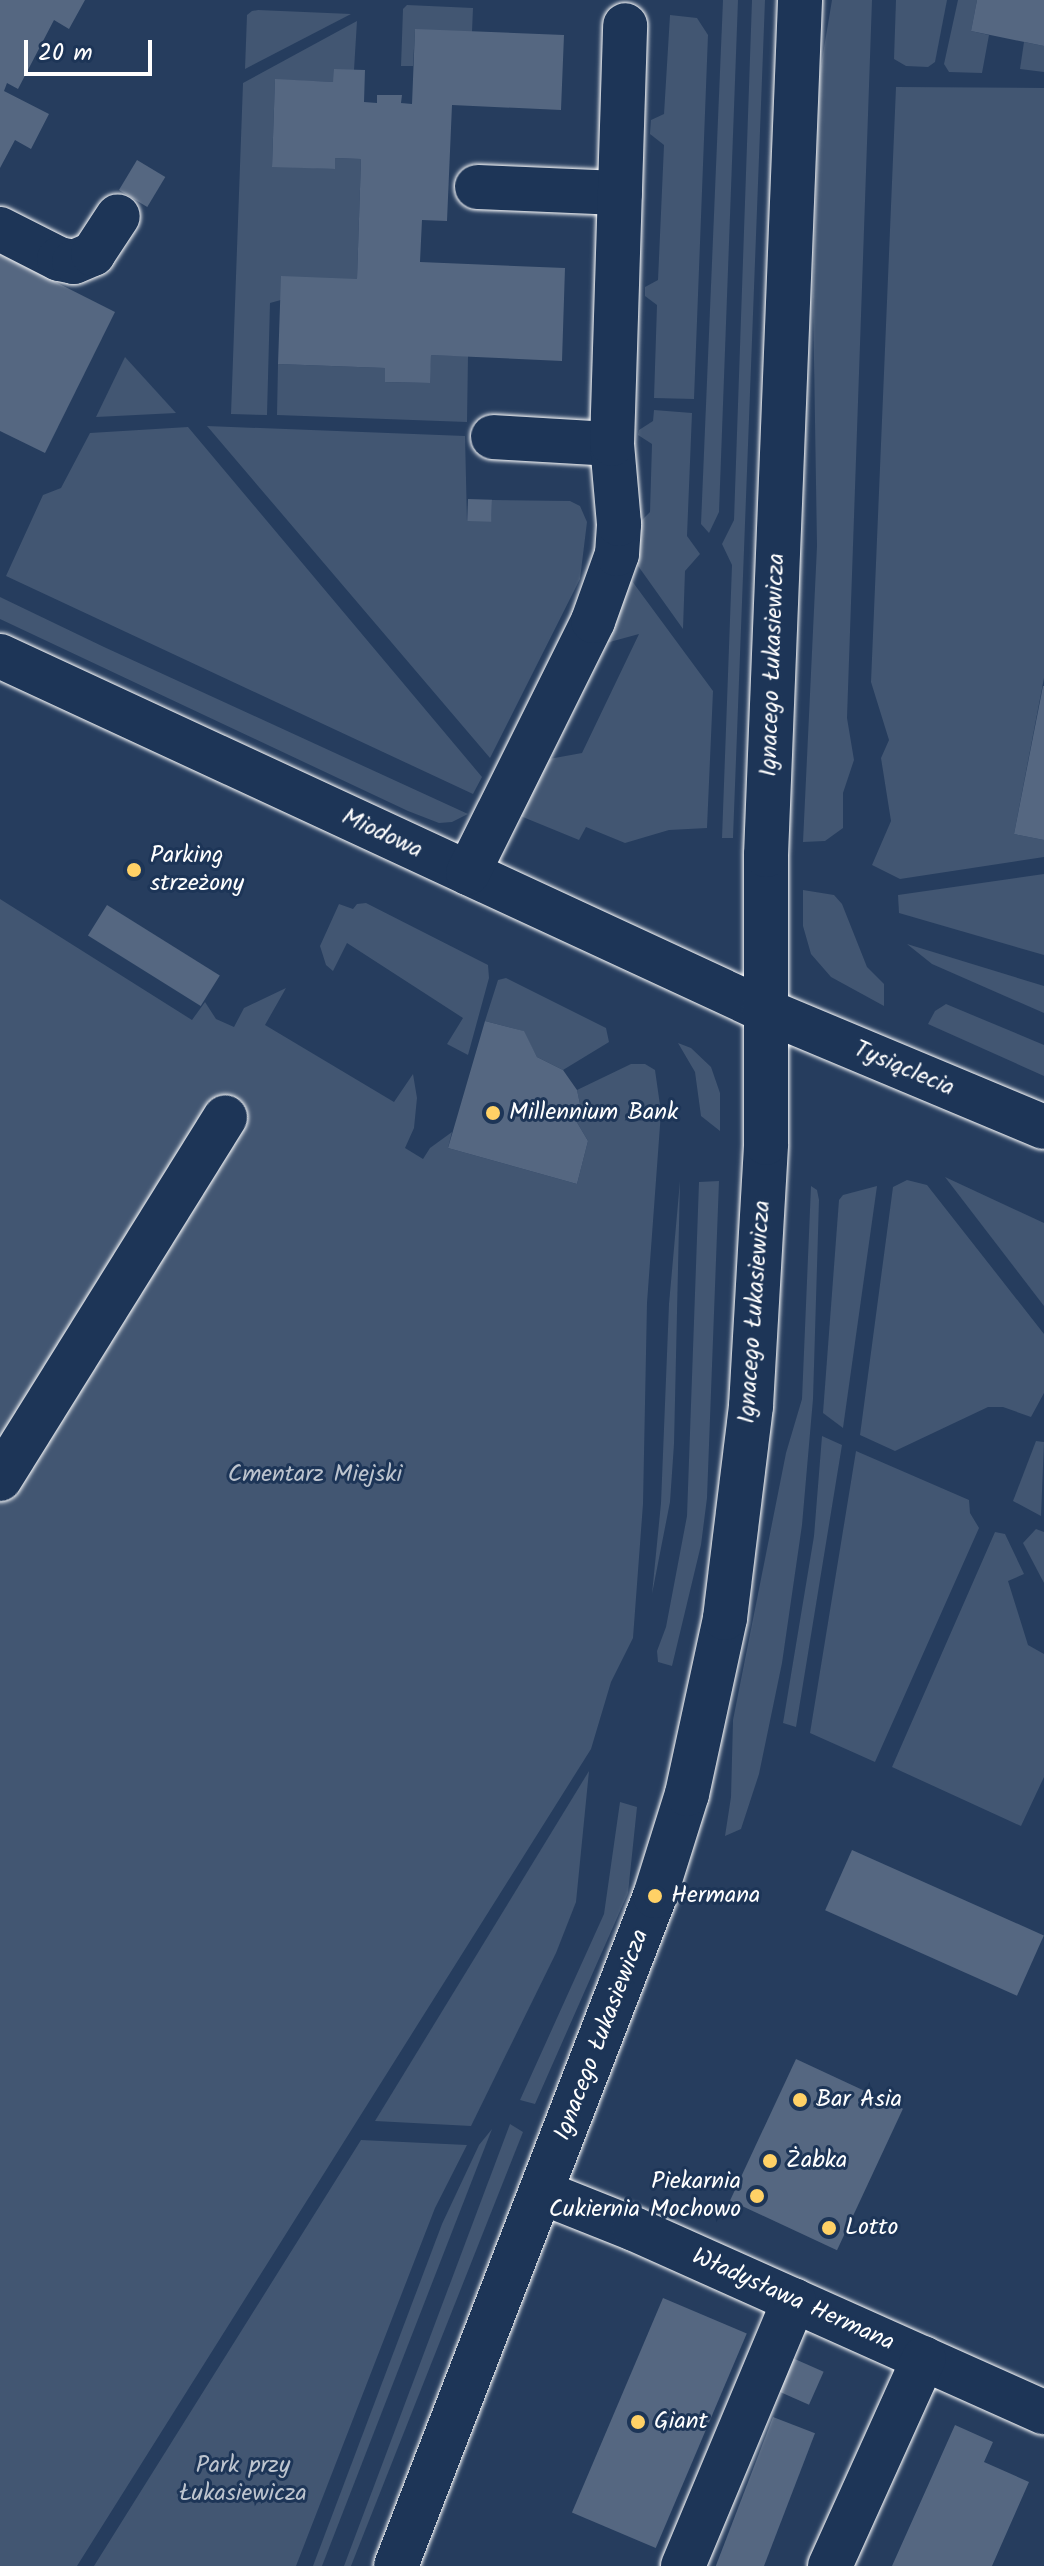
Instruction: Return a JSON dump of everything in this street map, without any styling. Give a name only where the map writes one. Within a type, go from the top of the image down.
[{"type":"street","name":"Ignacego Łukasiewicza","points":[[396,2566],[673,1845],[725,1618],[751,1406],[766,1143],[766,855],[800,0]]},
{"type":"street","points":[[468,873],[610,579],[617,554],[619,524],[612,444],[625,25]]},
{"type":"street","points":[[477,187],[620,193]]},
{"type":"street","points":[[0,229],[59,259],[74,262],[93,254],[118,216]]},
{"type":"street","points":[[493,437],[612,444]]},
{"type":"street","name":"Miodowa","points":[[0,656],[764,1010]]},
{"type":"street","name":"Tysiąclecia","points":[[764,1010],[1044,1127]]},
{"type":"street","points":[[0,1479],[225,1117]]},
{"type":"street","name":"Władysława Hermana","points":[[541,2192],[634,2229],[1044,2412]]},
{"type":"street","points":[[683,2566],[794,2300]]},
{"type":"street","points":[[830,2566],[924,2358]]},
{"type":"green space","points":[[723,0],[738,0],[719,512],[709,533],[701,524]]},
{"type":"green space","points":[[752,0],[765,0],[733,838],[722,838],[732,565],[722,544],[734,520]]},
{"type":"green space","points":[[832,0],[872,0],[847,718],[854,760],[843,793],[843,828],[825,841],[803,842],[817,546],[813,296],[820,72]]},
{"type":"green space","points":[[896,0],[947,0],[935,62],[928,67],[906,66],[894,59]]},
{"type":"green space","points":[[958,0],[977,0],[971,31],[989,35],[982,73],[949,72],[944,64]]},
{"type":"green space","points":[[407,5],[473,8],[472,32],[415,30],[413,66],[401,66],[403,9]]},
{"type":"green space","points":[[252,11],[351,14],[245,69],[247,15]]},
{"type":"green space","points":[[670,15],[697,18],[708,35],[694,399],[654,398],[657,305],[645,296],[645,287],[658,280],[664,145],[650,134],[651,120],[664,114]]},
{"type":"green space","points":[[357,21],[354,70],[333,82],[275,80],[272,166],[334,169],[335,158],[361,159],[357,279],[270,303],[267,415],[231,414],[243,83]]},
{"type":"green space","points":[[1024,42],[1044,46],[1044,72],[1020,69]]},
{"type":"green space","points":[[896,87],[1044,88],[1044,678],[1014,834],[1044,840],[1044,857],[900,879],[872,865],[891,821],[881,758],[889,740],[871,682]]},
{"type":"green space","points":[[431,355],[468,356],[467,422],[277,415],[278,364],[385,368],[385,382],[429,383]]},
{"type":"green space","points":[[125,357],[176,413],[96,417]]},
{"type":"green space","points":[[654,410],[692,413],[687,536],[700,554],[685,571],[683,629],[631,556],[635,527],[650,512],[652,444],[638,435],[639,430],[653,421]]},
{"type":"green space","points":[[207,426],[465,436],[467,521],[491,521],[492,500],[570,501],[580,506],[587,522],[580,579],[490,758]]},
{"type":"green space","points":[[188,427],[482,777],[473,794],[6,576],[43,495],[61,488],[90,433]]},
{"type":"green space","points":[[629,577],[713,691],[707,828],[669,830],[625,843],[586,827],[579,840],[518,815],[549,759],[582,753],[639,634],[606,643]]},
{"type":"green space","points":[[0,597],[468,814],[452,822],[439,823],[408,811],[0,619]]},
{"type":"green space","points":[[1044,874],[1044,955],[899,913],[898,895]]},
{"type":"green space","points":[[803,890],[834,895],[842,904],[867,967],[884,984],[884,1006],[831,977],[811,954],[803,926]]},
{"type":"green space","name":"Cmentarz Miejski","points":[[0,899],[192,1020],[205,1002],[216,1019],[234,1027],[244,1008],[286,988],[265,1025],[394,1102],[413,1074],[417,1098],[414,1128],[405,1148],[423,1159],[430,1148],[452,1132],[448,1148],[577,1184],[588,1141],[575,1119],[580,1104],[577,1090],[631,1064],[645,1064],[655,1070],[661,1112],[647,1303],[643,1504],[633,1638],[611,1682],[591,1749],[77,2566],[0,2566]]},
{"type":"green space","points":[[366,903],[488,965],[489,978],[468,1055],[447,1044],[463,1018],[347,943],[333,971],[326,965],[320,946],[339,904],[353,909],[357,904]]},
{"type":"green space","points":[[907,944],[1044,986],[1044,1013],[932,964]]},
{"type":"green space","points":[[506,978],[606,1028],[609,1042],[563,1070],[537,1057],[523,1031],[485,1021],[498,980]]},
{"type":"green space","points":[[946,1004],[1044,1045],[1044,1076],[928,1024],[935,1011]]},
{"type":"green space","points":[[678,1043],[691,1048],[711,1067],[720,1093],[720,1131],[701,1116],[695,1072]]},
{"type":"green space","points":[[945,1177],[1044,1223],[1044,1306]]},
{"type":"green space","points":[[907,1180],[927,1185],[1044,1334],[1044,1393],[1031,1417],[1003,1407],[988,1407],[895,1451],[860,1435],[893,1187]]},
{"type":"green space","points":[[680,1181],[674,1444],[670,1502],[652,1594],[661,1503],[669,1304]]},
{"type":"green space","points":[[719,1181],[707,1498],[701,1545],[672,1666],[658,1662],[657,1651],[666,1627],[687,1516],[699,1182]]},
{"type":"green space","points":[[811,1186],[817,1190],[819,1200],[813,1399],[802,1525],[782,1663],[759,1774],[741,1829],[725,1836],[731,1797],[733,1720],[786,1453],[802,1399]]},
{"type":"green space","points":[[877,1186],[843,1428],[823,1413],[839,1200],[843,1195]]},
{"type":"green space","points":[[822,1436],[842,1445],[796,1727],[783,1723],[814,1536]]},
{"type":"green space","points":[[1036,1441],[1044,1442],[1041,1516],[1013,1501]]},
{"type":"green space","points":[[856,1451],[969,1500],[970,1513],[979,1528],[875,1762],[810,1733]]},
{"type":"green space","points":[[1036,1529],[1044,1532],[1044,1583],[1023,1543]]},
{"type":"green space","points":[[995,1532],[1005,1534],[1024,1574],[1008,1581],[1028,1645],[1044,1654],[1044,1777],[1021,1826],[892,1767]]},
{"type":"green space","points":[[589,1771],[576,1902],[556,1953],[471,2126],[375,2121]]},
{"type":"green space","points":[[620,1802],[637,1807],[628,1893],[535,2104],[520,2100],[604,1914]]},
{"type":"green space","points":[[510,2124],[523,2132],[351,2566],[344,2566]]},
{"type":"green space","points":[[492,2129],[322,2566],[313,2566],[442,2224],[479,2145]]},
{"type":"green space","name":"Park przy Łukasiewicza","points":[[361,2140],[467,2145],[435,2208],[296,2566],[94,2566]]},
{"type":"building","points":[[0,0],[85,0],[69,29],[54,20],[18,89],[7,83],[4,91],[49,114],[31,149],[15,140],[0,168]]},
{"type":"building","points":[[977,0],[1044,0],[1044,46],[971,31]]},
{"type":"building","points":[[415,29],[564,35],[561,110],[452,105],[447,221],[422,220],[420,262],[565,268],[562,361],[431,355],[430,383],[385,382],[385,368],[278,364],[281,276],[357,279],[361,159],[335,158],[335,169],[272,167],[275,79],[333,82],[334,69],[365,70],[364,102],[377,103],[377,95],[402,95],[401,103],[412,104]]},
{"type":"building","points":[[137,160],[165,177],[147,207],[119,190]]},
{"type":"building","points":[[0,254],[115,312],[45,453],[0,431]]},
{"type":"building","points":[[468,499],[492,500],[491,522],[467,521]]},
{"type":"building","points":[[1044,686],[1044,840],[1014,834]]},
{"type":"building","points":[[107,905],[220,975],[201,1006],[88,936]]},
{"type":"building","points":[[485,1021],[524,1031],[537,1057],[563,1070],[577,1090],[580,1104],[575,1119],[588,1141],[577,1184],[448,1148]]},
{"type":"building","points":[[852,1850],[1044,1935],[1017,1996],[825,1910]]},
{"type":"building","points":[[796,2059],[903,2109],[837,2250],[730,2200]]},
{"type":"building","points":[[663,2298],[747,2334],[656,2548],[572,2512]]},
{"type":"building","points":[[788,2356],[824,2372],[809,2405],[773,2389]]},
{"type":"building","points":[[773,2417],[815,2433],[764,2566],[716,2566]]},
{"type":"building","points":[[955,2425],[993,2442],[984,2462],[1029,2482],[992,2566],[892,2566]]},
{"type":"place","name":"Parking strzeżony","points":[[134,870]]},
{"type":"place","name":"Millennium Bank","points":[[493,1113]]},
{"type":"place","name":"Hermana","points":[[655,1896]]},
{"type":"place","name":"Bar Asia","points":[[800,2100]]},
{"type":"place","name":"Żabka","points":[[770,2161]]},
{"type":"place","name":"Piekarnia Cukiernia Mochowo","points":[[757,2196]]},
{"type":"place","name":"Lotto","points":[[829,2228]]},
{"type":"place","name":"Giant","points":[[638,2422]]}]
